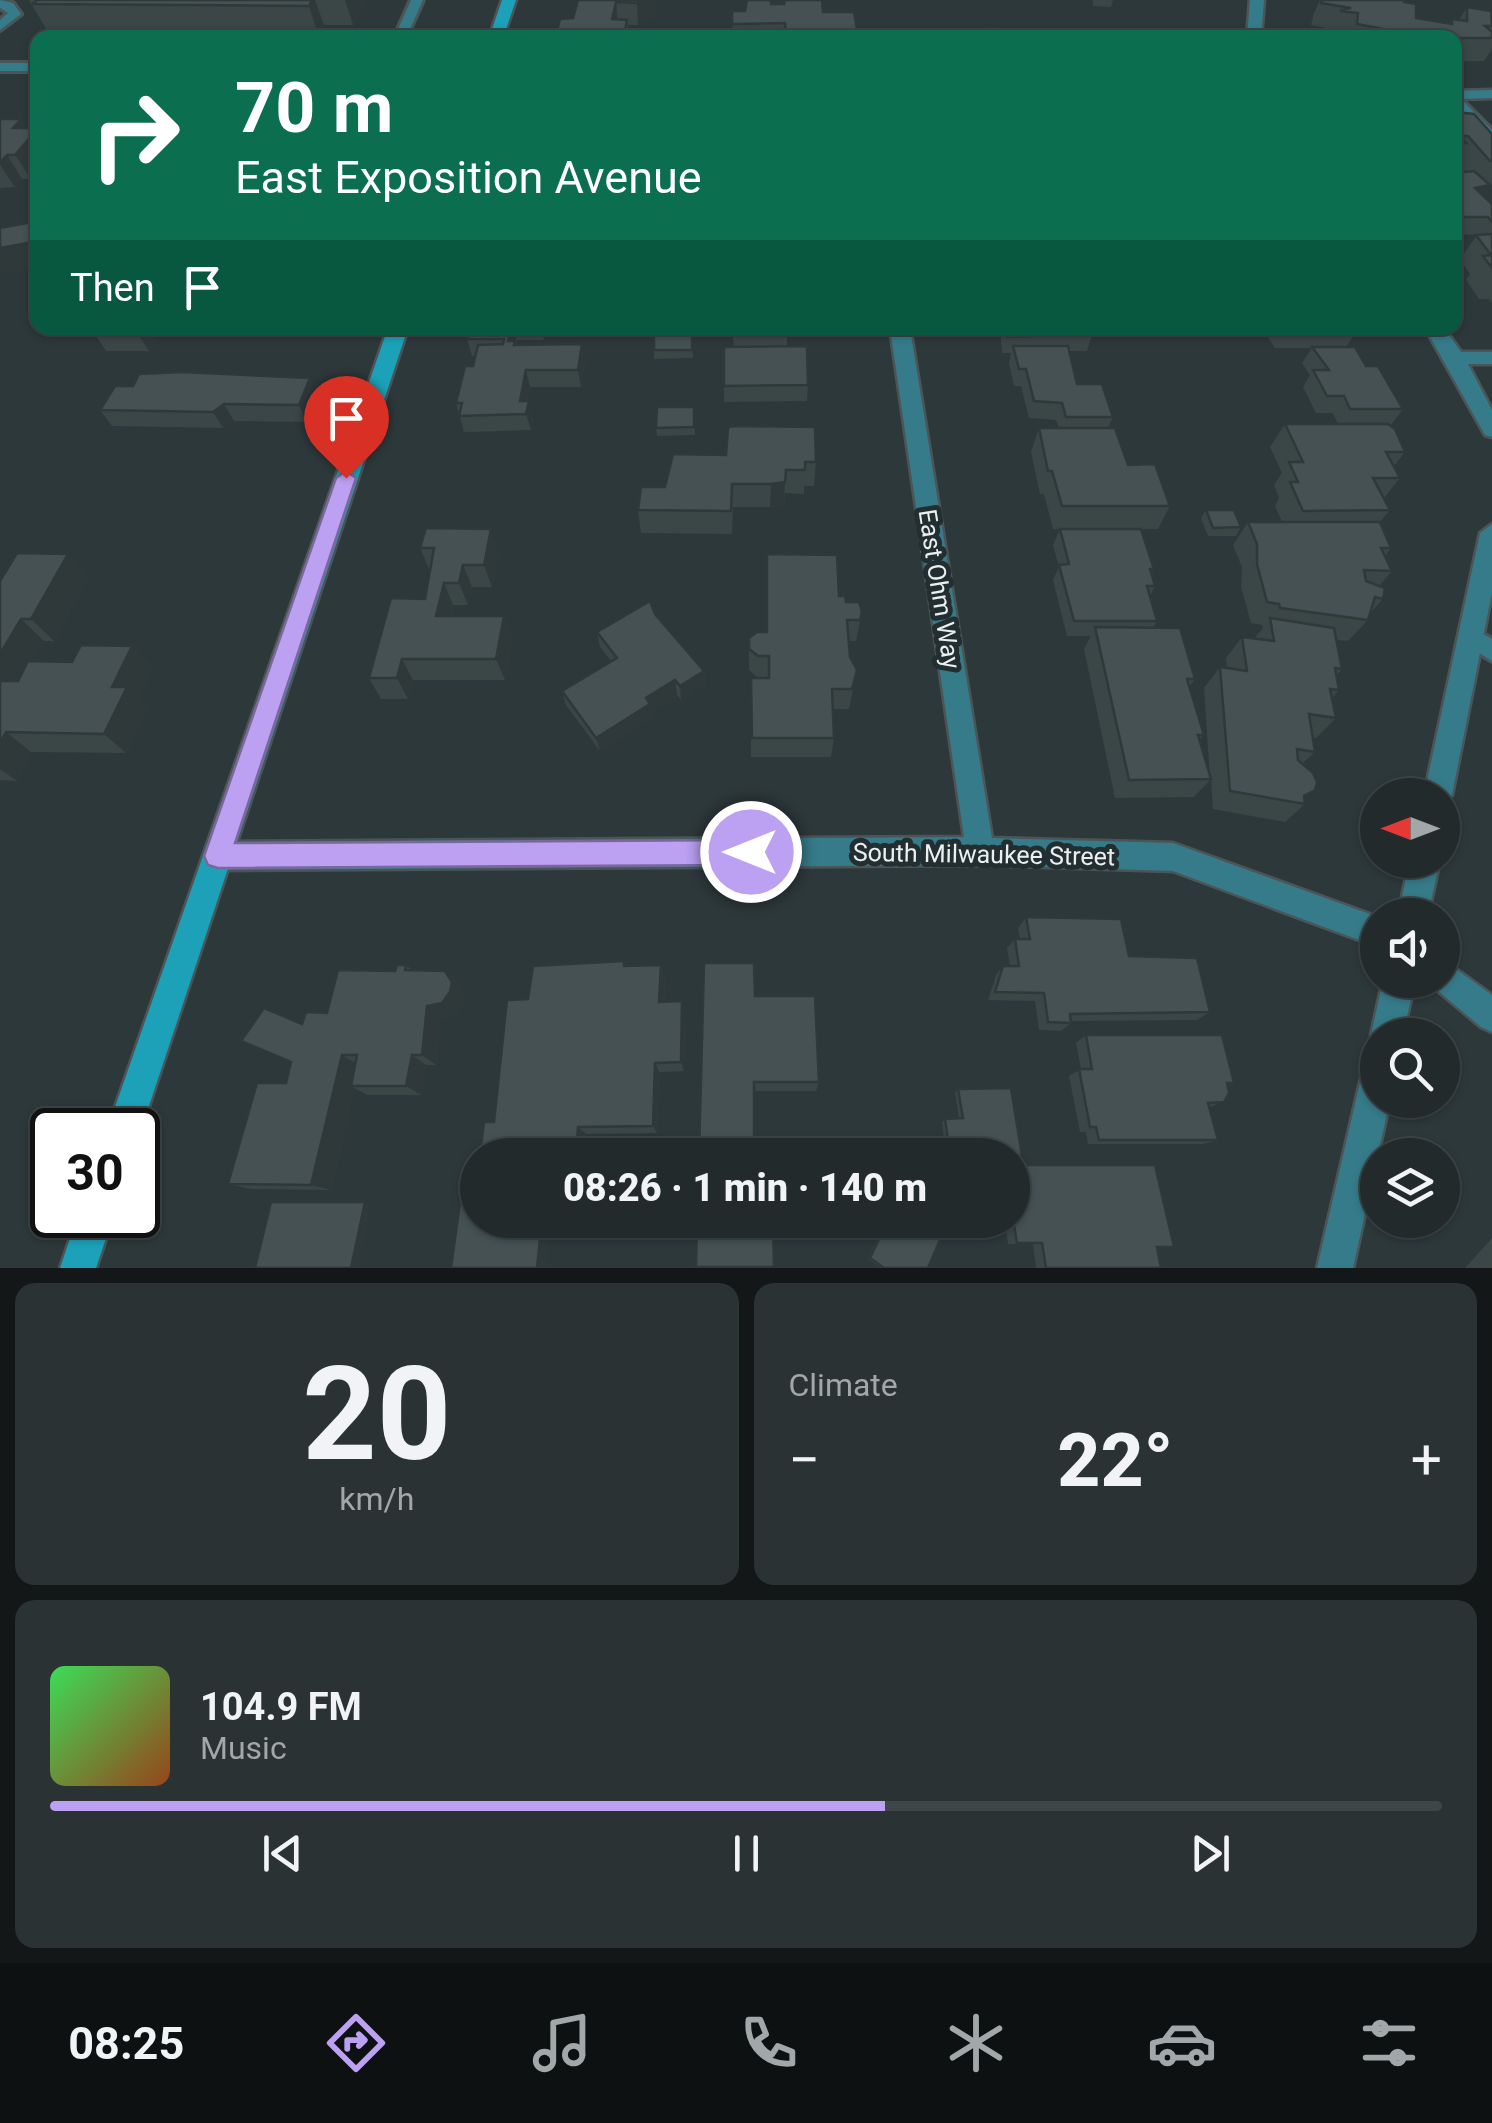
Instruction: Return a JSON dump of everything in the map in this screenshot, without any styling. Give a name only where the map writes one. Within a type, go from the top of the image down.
[{"type":"street","points":[[499,30],[509,0]]},
{"type":"street","points":[[1254,30],[1256,0]]},
{"type":"street","points":[[1462,96],[1492,94]]},
{"type":"street","points":[[132,1108],[396,335]]},
{"type":"street","name":"East Ohm Way","points":[[901,335],[980,851]]},
{"type":"street","points":[[1439,335],[1492,430]]},
{"type":"street","points":[[1454,358],[1492,358]]},
{"type":"street","points":[[1443,778],[1481,644],[1492,533]]},
{"type":"street","name":"South Milwaukee Street","points":[[218,856],[980,851],[1174,857],[1360,925]]},
{"type":"street","points":[[1460,989],[1492,1016]]},
{"type":"street","points":[[1335,1268],[1369,1118]]},
{"type":"street","points":[[78,1268],[88,1238]]},
{"type":"lane","points":[[404,30],[417,0]]},
{"type":"lane","points":[[0,4],[10,6],[15,14],[0,26]]},
{"type":"lane","points":[[0,67],[30,67]]},
{"type":"lane","points":[[1462,104],[1492,139]]},
{"type":"building","points":[[37,0],[312,0],[309,6],[33,4]]},
{"type":"building","points":[[578,0],[641,0],[616,2],[612,19],[627,20],[625,30],[557,30],[560,19],[573,18]]},
{"type":"building","points":[[747,0],[784,4],[785,0],[822,0],[823,12],[854,12],[857,30],[786,30],[785,23],[732,24],[732,11],[745,11]]},
{"type":"building","points":[[1404,0],[1416,4],[1416,18],[1452,24],[1452,19],[1467,21],[1467,7],[1491,11],[1492,26],[1485,26],[1492,32],[1492,38],[1462,38],[1462,30],[1389,30],[1357,24],[1358,13],[1340,11],[1351,8],[1321,3]]},
{"type":"building","points":[[1000,28],[1001,30],[901,30]]},
{"type":"building","points":[[1462,113],[1474,114],[1492,134],[1492,161],[1490,161],[1468,136],[1462,136]]},
{"type":"building","points":[[0,119],[21,119],[13,128],[30,128],[30,137],[15,155],[7,155],[0,163]]},
{"type":"building","points":[[1474,171],[1490,185],[1475,188],[1492,204],[1492,222],[1488,217],[1462,217],[1462,172]]},
{"type":"building","points":[[30,222],[30,242],[0,248],[0,228]]},
{"type":"building","points":[[1492,234],[1492,268],[1483,256],[1491,255],[1476,235]]},
{"type":"building","points":[[468,335],[510,335],[508,341],[515,341],[514,345],[582,344],[578,370],[526,370],[520,401],[529,401],[526,414],[459,416],[462,403],[456,403],[465,366],[473,366],[478,345],[503,344],[504,339],[467,339]]},
{"type":"building","points":[[654,335],[692,335],[692,350],[654,350]]},
{"type":"building","points":[[807,346],[808,385],[724,386],[724,347]]},
{"type":"building","points":[[1013,346],[1068,346],[1077,384],[1102,384],[1113,417],[1066,417],[1062,403],[1034,401],[1026,369],[1019,369]]},
{"type":"building","points":[[1312,347],[1355,347],[1366,366],[1378,366],[1403,409],[1350,409],[1344,396],[1327,396],[1313,370],[1329,370]]},
{"type":"building","points":[[182,372],[310,378],[299,405],[224,404],[213,412],[100,410],[115,386],[133,386],[139,374]]},
{"type":"building","points":[[657,407],[694,407],[694,427],[656,428]]},
{"type":"building","points":[[1285,424],[1388,424],[1395,429],[1405,452],[1386,452],[1400,478],[1373,478],[1390,510],[1303,511],[1290,482],[1298,482],[1289,462],[1303,462]]},
{"type":"building","points":[[815,427],[816,462],[805,462],[805,470],[786,470],[785,482],[732,484],[731,511],[638,510],[641,487],[665,487],[673,454],[726,455],[728,428]]},
{"type":"building","points":[[1039,428],[1115,428],[1128,465],[1155,464],[1170,506],[1062,506],[1052,471],[1048,471]]},
{"type":"building","points":[[1206,510],[1234,510],[1241,527],[1213,528]]},
{"type":"building","points":[[1248,522],[1380,522],[1391,548],[1381,548],[1392,571],[1364,570],[1366,581],[1385,588],[1383,599],[1375,597],[1368,620],[1280,608],[1279,604],[1267,602],[1257,564],[1257,544]]},
{"type":"building","points":[[426,528],[491,529],[484,565],[463,565],[459,583],[444,583],[436,616],[504,616],[496,659],[402,659],[397,678],[369,678],[391,598],[425,599],[434,548],[420,548]]},
{"type":"building","points":[[1060,529],[1141,529],[1154,569],[1150,569],[1155,586],[1147,586],[1157,621],[1074,621],[1059,565],[1069,564]]},
{"type":"building","points":[[17,553],[68,554],[31,619],[21,619],[0,654],[0,581]]},
{"type":"building","points":[[767,554],[837,555],[839,596],[845,596],[846,602],[859,602],[860,620],[847,620],[850,657],[857,670],[852,689],[832,689],[834,738],[752,738],[751,678],[769,678],[769,656],[758,656],[749,649],[749,638],[757,632],[767,632]]},
{"type":"building","points":[[650,601],[655,614],[704,671],[680,686],[675,680],[646,698],[650,704],[596,738],[562,691],[617,658],[597,632]]},
{"type":"building","points":[[1270,618],[1334,628],[1342,669],[1335,668],[1339,690],[1330,689],[1336,718],[1309,714],[1315,752],[1297,749],[1298,760],[1317,782],[1315,790],[1304,796],[1305,804],[1230,791],[1220,667],[1247,671],[1242,637],[1274,641]]},
{"type":"building","points":[[1095,627],[1180,628],[1195,679],[1187,679],[1204,735],[1198,735],[1211,779],[1129,780]]},
{"type":"building","points":[[81,645],[132,646],[112,687],[127,687],[104,734],[6,732],[0,743],[0,681],[18,681],[28,661],[72,662]]},
{"type":"building","points":[[1026,917],[1121,919],[1129,956],[1197,958],[1210,1012],[1070,1014],[1071,1023],[1048,1022],[1044,993],[995,992],[1003,966],[1019,966],[1015,939],[1030,939]]},
{"type":"building","points":[[624,961],[624,966],[661,965],[659,1002],[682,1001],[681,1062],[655,1063],[653,1126],[578,1127],[577,1138],[482,1138],[484,1122],[494,1122],[507,1000],[528,999],[533,966]]},
{"type":"building","points":[[704,963],[754,963],[755,996],[815,996],[819,1082],[754,1082],[754,1138],[699,1138]]},
{"type":"building","points":[[397,965],[406,965],[405,970],[445,971],[452,982],[442,1003],[427,1006],[422,1055],[412,1055],[406,1086],[351,1086],[357,1055],[342,1055],[311,1185],[228,1184],[257,1083],[286,1083],[291,1062],[241,1041],[264,1008],[302,1024],[306,1012],[327,1013],[338,970],[395,971]]},
{"type":"building","points":[[1086,1035],[1222,1035],[1234,1083],[1227,1083],[1229,1093],[1224,1102],[1208,1103],[1218,1140],[1099,1140],[1096,1127],[1090,1127],[1079,1069],[1092,1069]]},
{"type":"building","points":[[1011,1088],[1019,1138],[948,1138],[945,1119],[963,1118],[958,1089]]},
{"type":"building","points":[[1030,1165],[1155,1165],[1174,1247],[1157,1247],[1161,1268],[1046,1268],[1042,1243],[1017,1243],[1016,1238],[1030,1238]]},
{"type":"building","points":[[271,1202],[365,1202],[351,1268],[255,1268]]},
{"type":"building","points":[[460,1203],[460,1238],[540,1238],[537,1268],[451,1268]]},
{"type":"building","points":[[697,1238],[773,1238],[774,1267],[696,1267]]},
{"type":"building","points":[[879,1238],[941,1238],[928,1268],[884,1268],[870,1258]]},
{"type":"route","points":[[346,478],[218,856],[751,852]]}]
